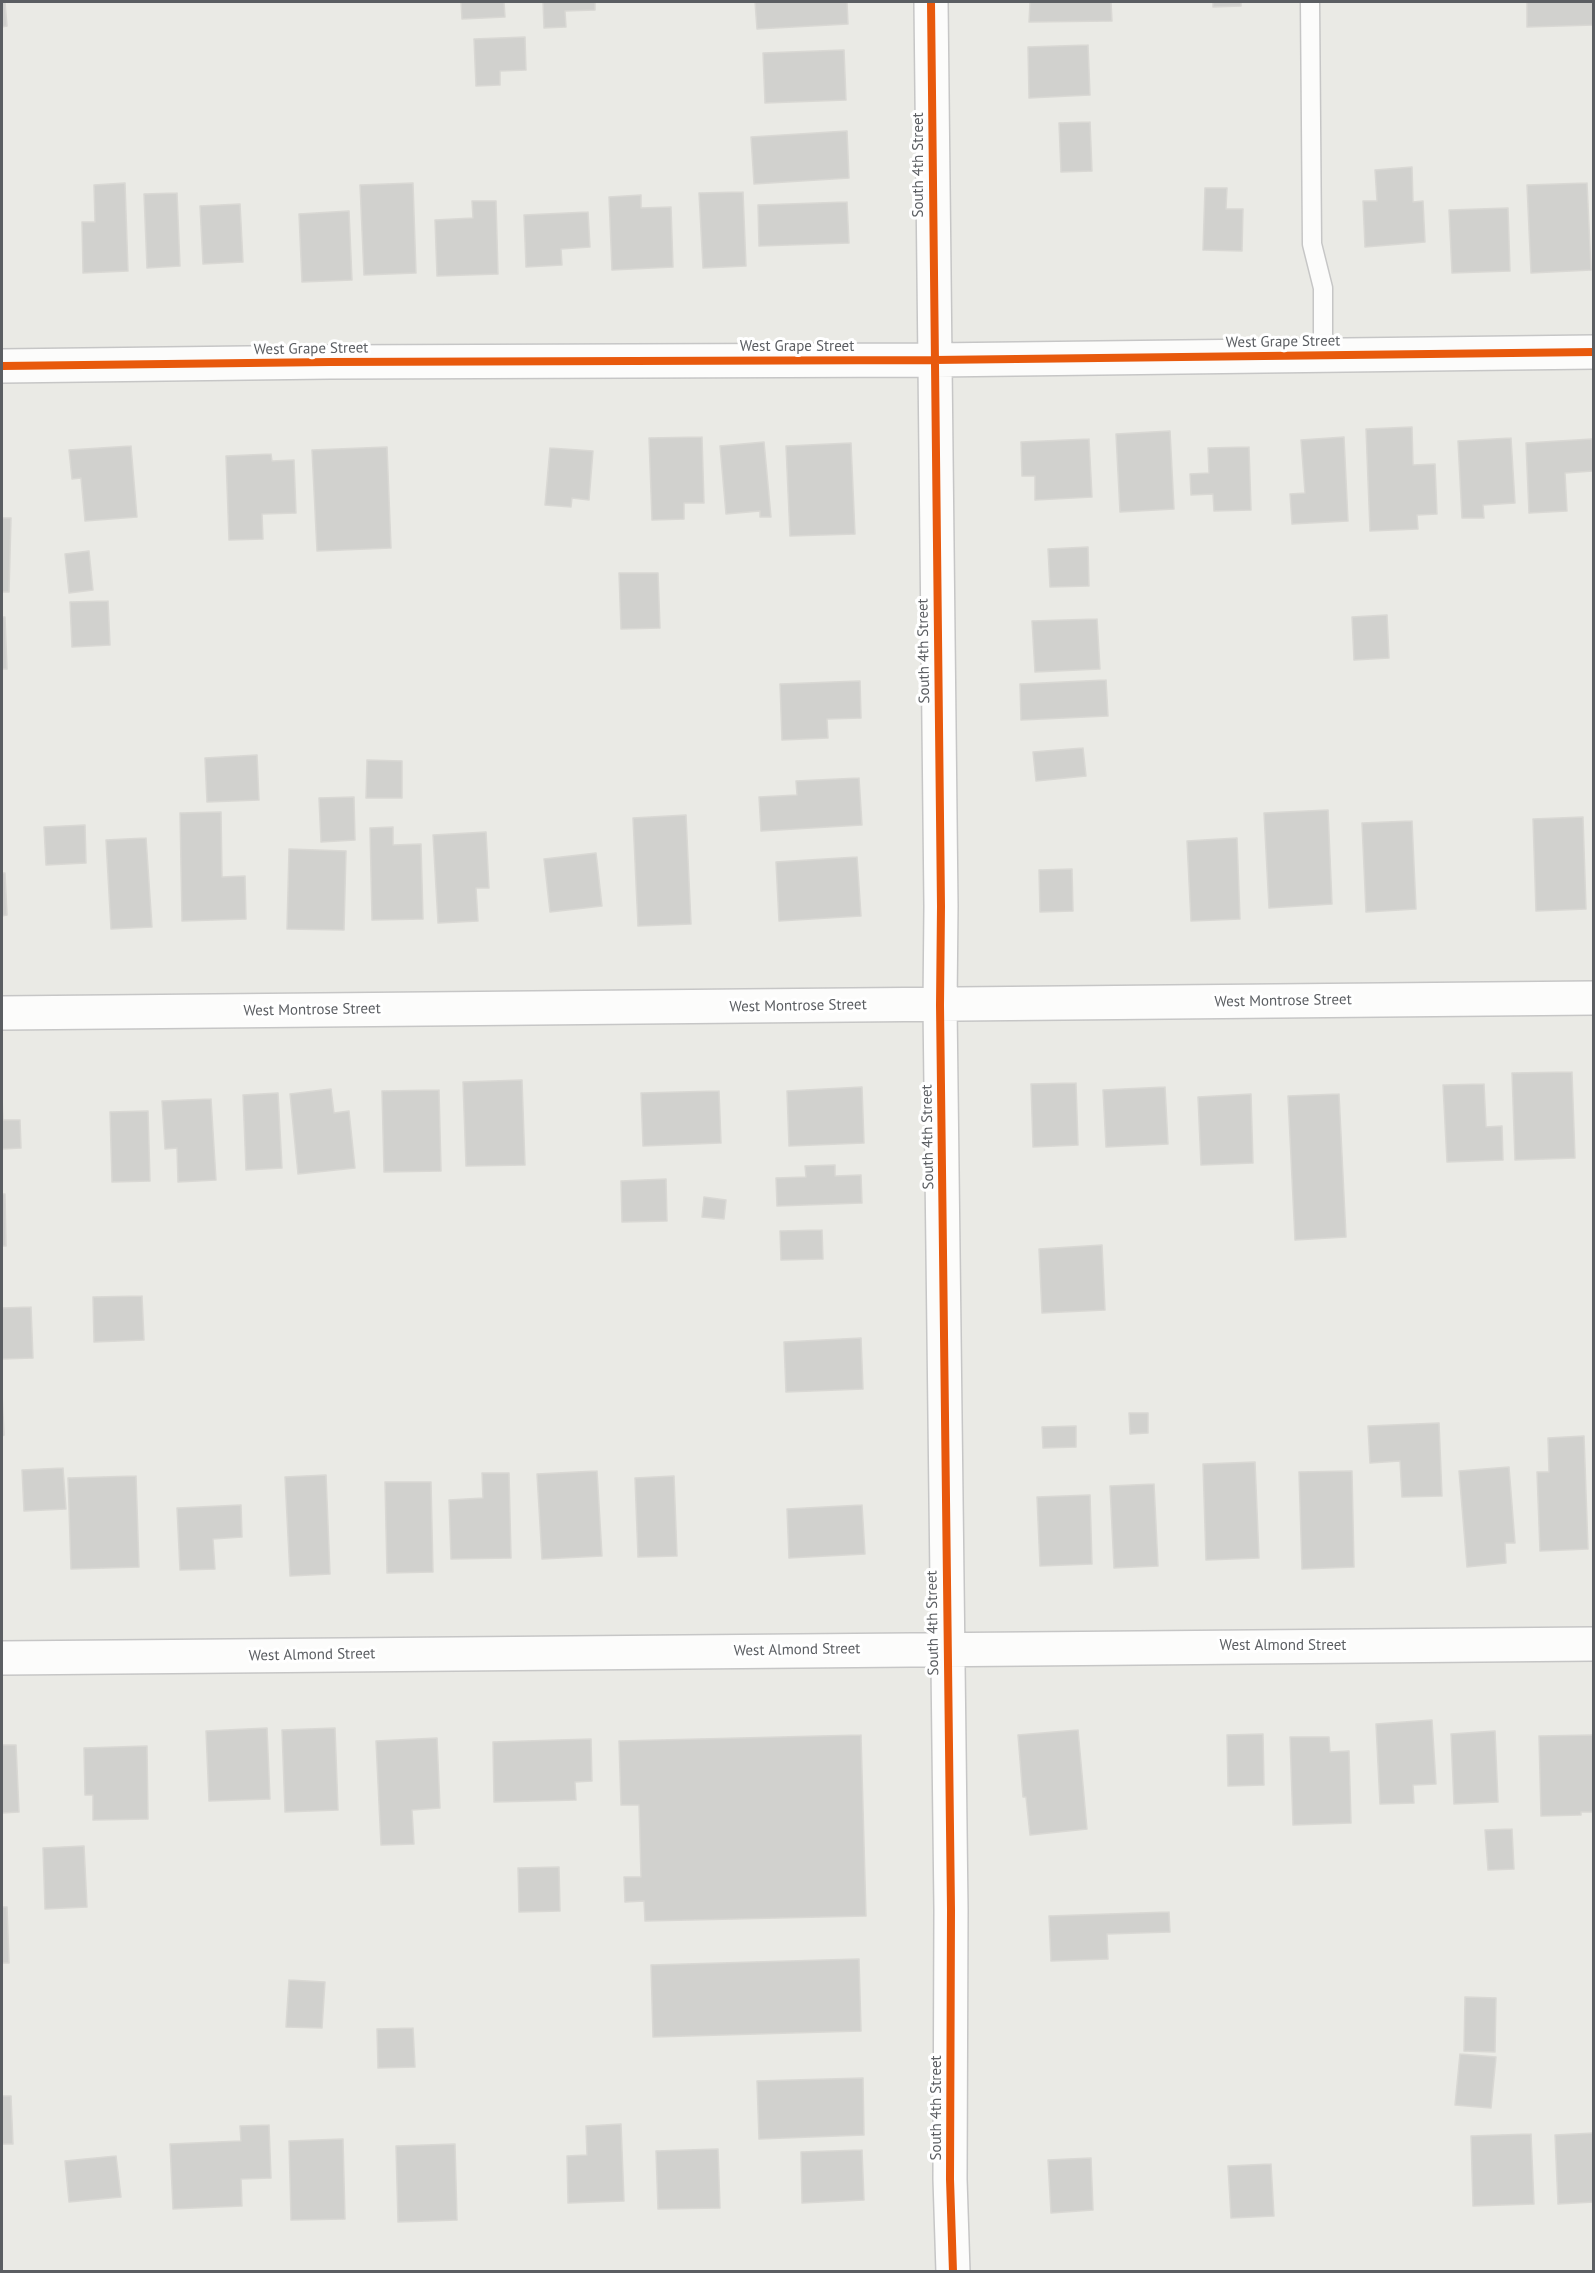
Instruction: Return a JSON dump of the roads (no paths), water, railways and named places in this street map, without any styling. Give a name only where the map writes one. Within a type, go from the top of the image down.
[{"type":"street","name":"South 4th Street","points":[[932,2],[940,1005],[951,1910],[952,2271]]},
{"type":"street","name":"West Grape Street","points":[[2,366],[330,362],[934,360],[1593,352]]},
{"type":"street","name":"West Montrose Street","points":[[2,1013],[1593,999]]},
{"type":"street","name":"West Almond Street","points":[[2,1658],[1593,1644]]},
{"type":"lane","points":[[1310,2],[1312,244],[1323,288],[1323,355]]}]
